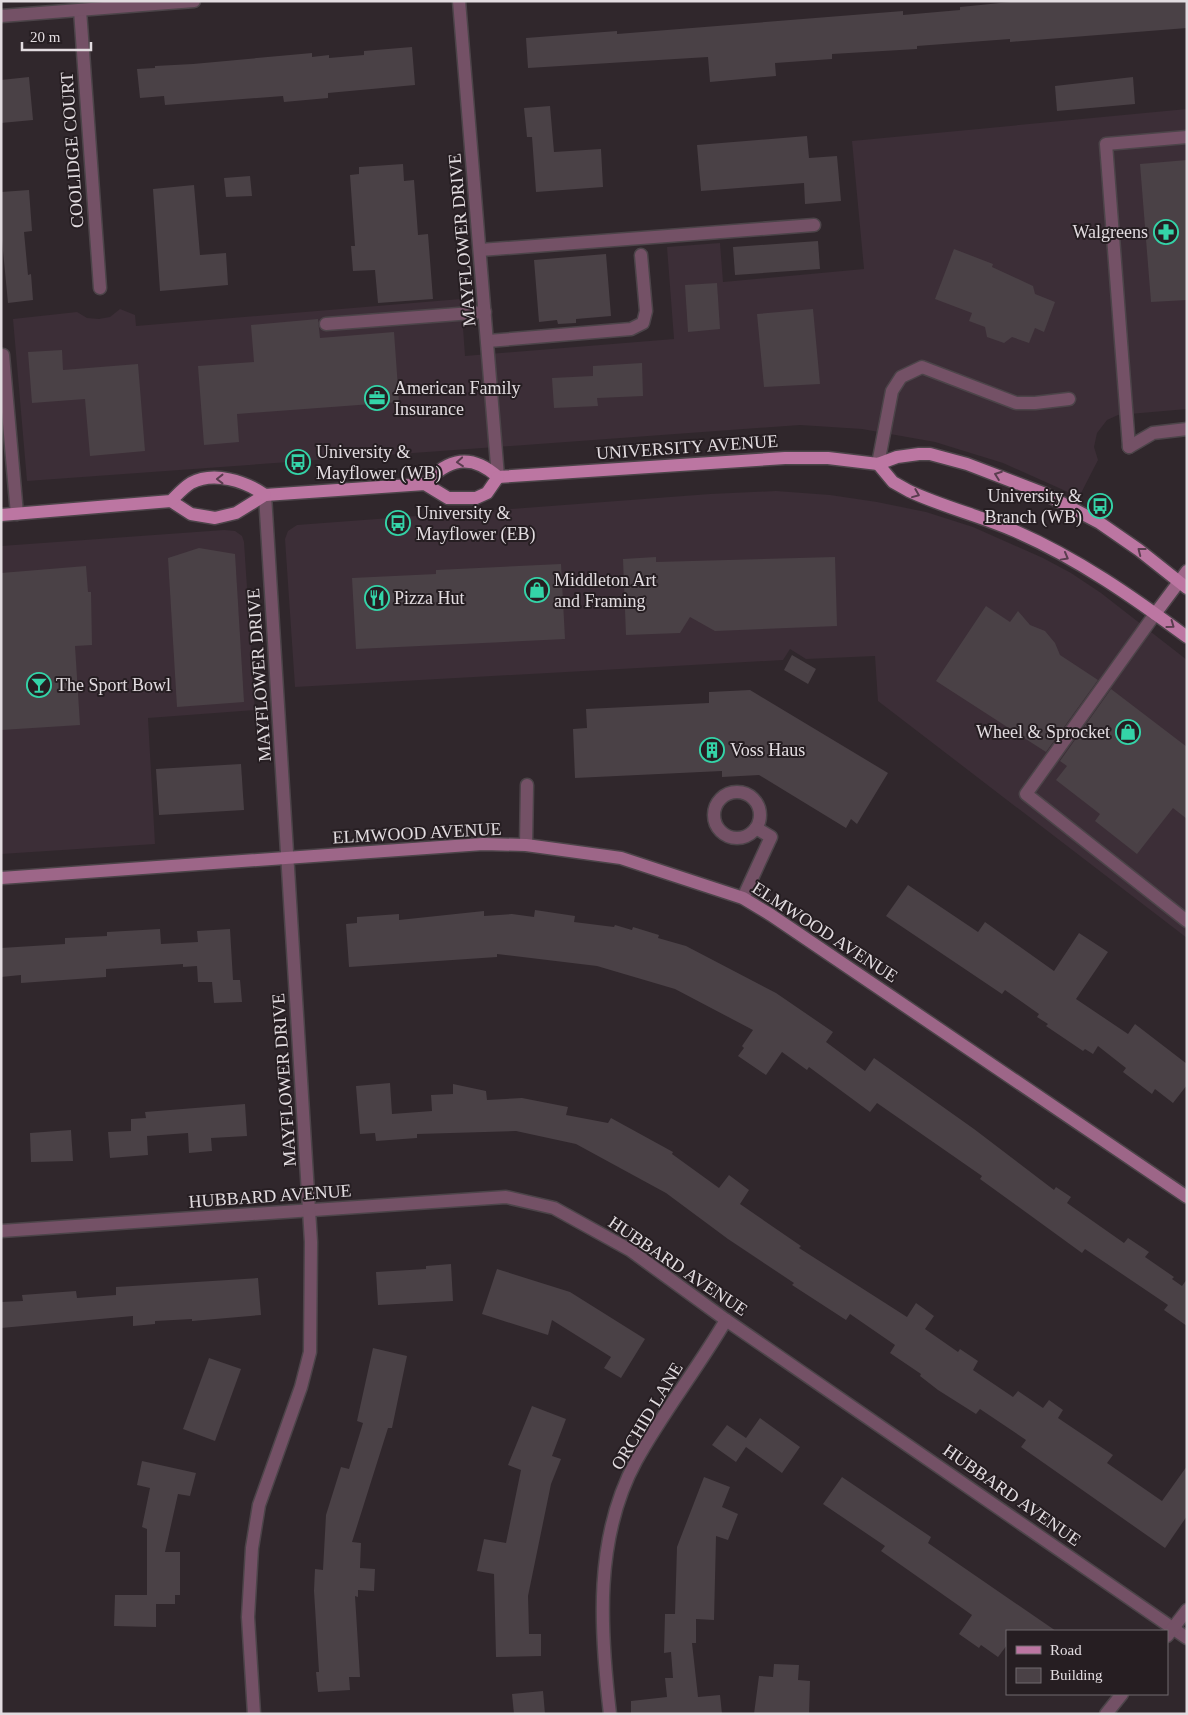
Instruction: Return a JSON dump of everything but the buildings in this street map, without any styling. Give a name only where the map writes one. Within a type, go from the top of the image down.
[{"type":"main road","name":"UNIVERSITY AVENUE","points":[[498,477],[777,458],[828,458],[878,464],[908,455],[930,454],[1010,479],[1056,500],[1100,523],[1184,580]]},
{"type":"main road","points":[[1,515],[171,502],[191,514],[214,518],[236,513],[264,495],[425,484],[448,498],[472,498],[487,493],[498,477],[479,463],[460,462],[442,467],[425,484]]},
{"type":"main road","points":[[878,464],[893,482],[903,488],[1027,537],[1075,562],[1187,637]]},
{"type":"main road","points":[[171,502],[188,486],[203,480],[242,481],[264,495]]},
{"type":"street","points":[[1,16],[194,1]]},
{"type":"street","name":"MAYFLOWER DRIVE","points":[[459,1],[486,312],[498,477]]},
{"type":"street","name":"COOLIDGE COURT","points":[[80,10],[100,288]]},
{"type":"street","points":[[1187,137],[1106,144],[1129,447],[1153,434],[1187,429]]},
{"type":"street","points":[[480,250],[814,225]]},
{"type":"street","points":[[488,342],[631,329],[643,323],[646,312],[641,255]]},
{"type":"street","points":[[326,324],[486,312]]},
{"type":"street","points":[[1,356],[3,355],[18,514]]},
{"type":"street","points":[[878,464],[892,391],[901,377],[922,367],[1016,403],[1069,399]]},
{"type":"street","name":"MAYFLOWER DRIVE","points":[[254,1714],[248,1617],[252,1548],[259,1506],[301,1387],[310,1352],[310,1212],[264,495]]},
{"type":"street","points":[[1184,580],[1155,614],[1026,794],[1187,921]]},
{"type":"street","points":[[526,845],[527,784]]},
{"type":"street","points":[[743,898],[771,837],[756,828]]},
{"type":"street","name":"ELMWOOD AVENUE","points":[[1,878],[483,844],[526,845],[621,858],[743,898],[914,1010],[1187,1196]]},
{"type":"street","name":"HUBBARD AVENUE","points":[[1,1231],[310,1212],[506,1197],[554,1208],[630,1250],[726,1320],[1167,1630]]},
{"type":"street","name":"ORCHID LANE","points":[[610,1714],[603,1654],[601,1598],[605,1561],[620,1502],[636,1460],[726,1320]]},
{"type":"street","points":[[1170,1632],[1187,1610]]},
{"type":"street","name":"HUBBARD AVENUE","points":[[1170,1632],[1187,1638]]},
{"type":"street","points":[[1106,1714],[1121,1695]]},
{"type":"shaded area","points":[[1187,109],[1187,409],[1118,415],[1107,420],[1097,433],[1094,447],[1098,460],[1079,497],[1003,463],[935,442],[862,429],[800,425],[27,481],[13,319],[77,312],[87,318],[99,319],[110,317],[120,309],[135,315],[136,326],[461,299],[465,356],[674,339],[667,247],[720,243],[723,282],[864,269],[852,141]]},
{"type":"shaded area","points":[[776,491],[830,495],[877,502],[926,512],[973,527],[1043,558],[1071,573],[1101,593],[1187,660],[1187,938],[878,701],[875,656],[806,659],[790,649],[783,660],[295,687],[285,539],[288,531],[297,525],[710,494]]},
{"type":"shaded area","points":[[224,530],[235,531],[242,536],[244,542],[255,710],[148,718],[155,844],[1,854],[1,546]]},
{"type":"place","name":"Walgreens","points":[[1166,232]]},
{"type":"place","name":"American Family Insurance","points":[[377,398]]},
{"type":"place","name":"University & Mayflower (WB)","points":[[298,462]]},
{"type":"place","name":"University & Branch (WB)","points":[[1100,506]]},
{"type":"place","name":"University & Mayflower (EB)","points":[[398,523]]},
{"type":"place","name":"Middleton Art and Framing","points":[[537,590]]},
{"type":"place","name":"Pizza Hut","points":[[377,598]]},
{"type":"place","name":"The Sport Bowl","points":[[39,685]]},
{"type":"place","name":"Wheel & Sprocket","points":[[1128,732]]},
{"type":"place","name":"Voss Haus","points":[[712,750]]}]
